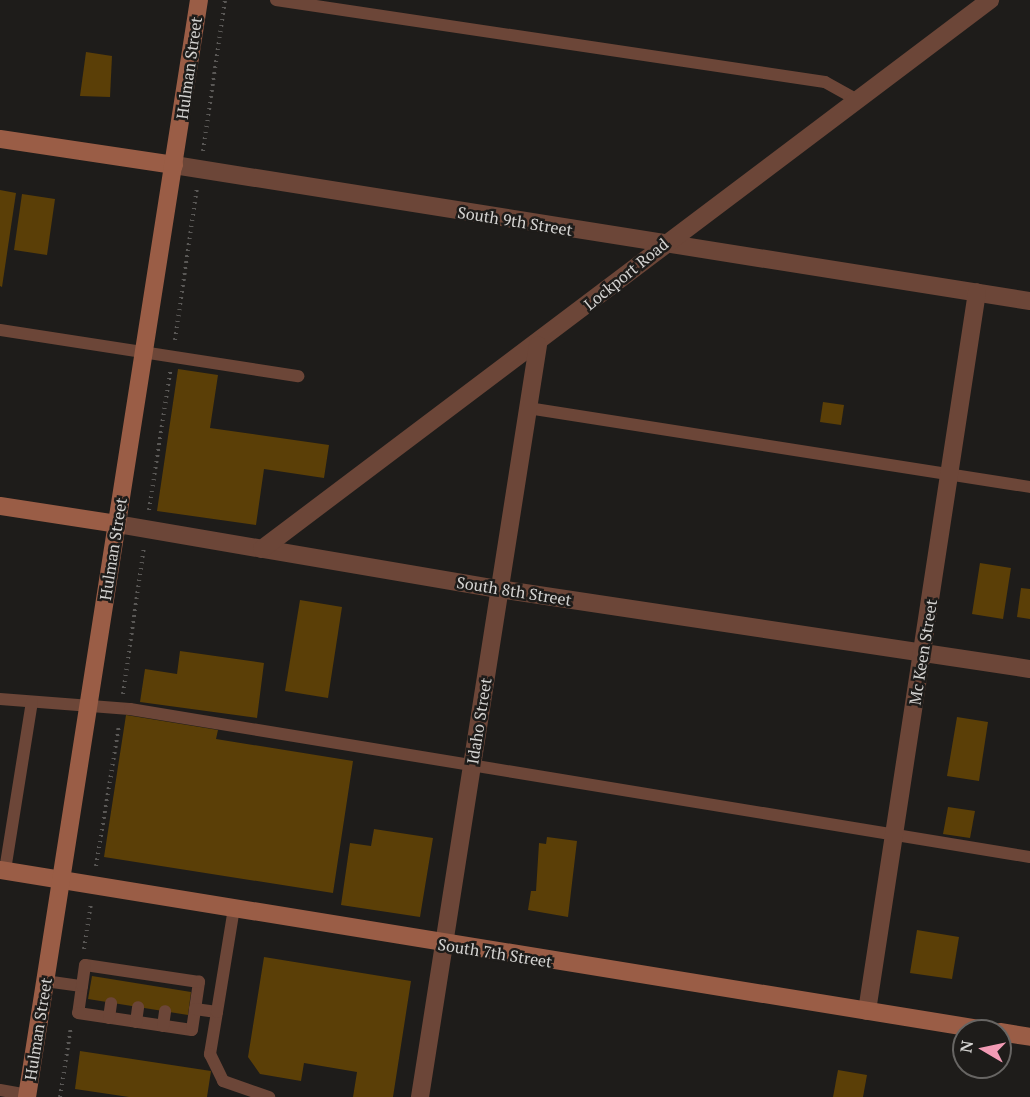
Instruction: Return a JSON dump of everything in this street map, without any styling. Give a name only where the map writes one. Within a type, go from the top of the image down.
[{"type":"street","name":"Hulman Street","points":[[31,1096],[45,981],[199,0]]},
{"type":"street","name":"Lockport Road","points":[[262,549],[538,345],[661,246],[990,0]]},
{"type":"street","name":"South 9th Street","points":[[0,139],[174,165],[661,246],[1030,301]]},
{"type":"street","name":"Mc Keen Street","points":[[867,1011],[977,292]]},
{"type":"street","name":"Idaho Street","points":[[420,1097],[538,345]]},
{"type":"street","name":"South 8th Street","points":[[0,506],[499,589],[1030,669]]},
{"type":"street","name":"South 7th Street","points":[[3,870],[62,878],[445,945],[952,1025]]},
{"type":"street","points":[[1012,1034],[1030,1037]]},
{"type":"lane","points":[[276,0],[825,82],[857,100]]},
{"type":"lane","points":[[0,330],[298,376]]},
{"type":"lane","points":[[528,408],[1030,487]]},
{"type":"lane","points":[[0,699],[88,709],[130,709],[472,767],[835,823],[894,838],[1030,857]]},
{"type":"lane","points":[[3,870],[32,702]]},
{"type":"lane","points":[[234,908],[210,1054],[224,1081],[269,1097]]},
{"type":"lane","points":[[85,965],[115,975],[170,983],[199,982],[192,1030],[78,1013],[82,986],[85,965]]},
{"type":"lane","points":[[45,981],[82,986]]},
{"type":"lane","points":[[109,1018],[111,1003]]},
{"type":"lane","points":[[136,1022],[138,1007]]},
{"type":"lane","points":[[195,1009],[217,1012]]},
{"type":"lane","points":[[163,1026],[165,1011]]},
{"type":"lane","points":[[0,1090],[31,1096]]},
{"type":"building","points":[[86,52],[112,56],[110,97],[80,96]]},
{"type":"building","points":[[0,190],[16,193],[2,287],[0,286]]},
{"type":"building","points":[[22,194],[55,199],[47,255],[14,250]]},
{"type":"building","points":[[178,369],[218,375],[210,428],[329,445],[324,478],[264,469],[256,525],[157,511]]},
{"type":"building","points":[[823,402],[844,405],[841,425],[820,422]]},
{"type":"building","points":[[980,563],[1011,568],[1003,619],[972,614]]},
{"type":"building","points":[[1021,588],[1030,589],[1030,619],[1017,617]]},
{"type":"building","points":[[300,600],[342,607],[328,698],[285,691]]},
{"type":"building","points":[[180,651],[264,663],[257,718],[140,702],[145,669],[177,674]]},
{"type":"building","points":[[126,715],[218,730],[216,739],[353,761],[333,893],[104,857]]},
{"type":"building","points":[[957,717],[988,722],[979,781],[947,776]]},
{"type":"building","points":[[948,807],[975,811],[970,838],[943,834]]},
{"type":"building","points":[[374,829],[433,838],[420,917],[341,905],[350,843],[371,846]]},
{"type":"building","points":[[547,837],[577,841],[568,917],[528,910],[531,891],[536,891],[539,843],[546,844]]},
{"type":"building","points":[[917,930],[959,937],[952,979],[910,973]]},
{"type":"building","points":[[264,957],[411,981],[393,1097],[353,1097],[357,1072],[304,1063],[301,1081],[260,1074],[248,1057]]},
{"type":"building","points":[[92,976],[191,992],[188,1015],[88,999]]},
{"type":"building","points":[[80,1051],[211,1071],[207,1097],[129,1097],[75,1089]]},
{"type":"building","points":[[838,1070],[867,1075],[863,1097],[833,1097]]}]
